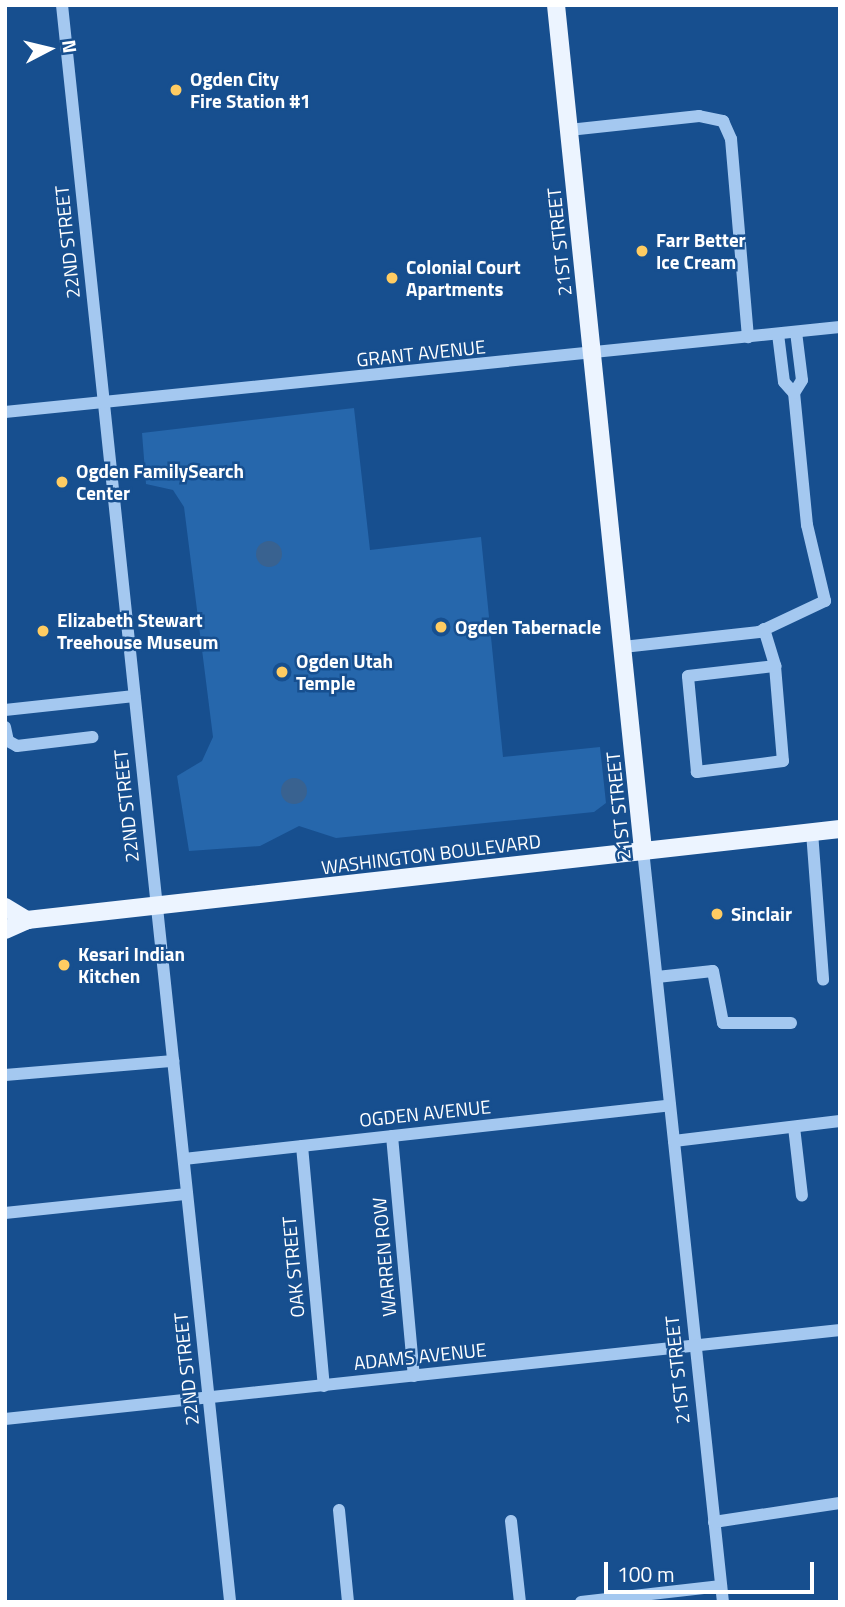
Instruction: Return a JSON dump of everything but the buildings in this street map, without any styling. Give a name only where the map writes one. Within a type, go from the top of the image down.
[{"type":"main road","name":"21ST STREET","points":[[556,5],[643,850]]},
{"type":"main road","name":"WASHINGTON BOULEVARD","points":[[5,930],[27,920],[840,829]]},
{"type":"main road","points":[[5,907],[27,920]]},
{"type":"street","name":"22ND STREET","points":[[62,5],[230,1602]]},
{"type":"street","points":[[569,130],[699,116],[723,121],[731,139],[748,337]]},
{"type":"street","name":"GRANT AVENUE","points":[[5,412],[592,355],[840,327]]},
{"type":"street","points":[[794,393],[802,380],[796,332]]},
{"type":"street","points":[[623,647],[764,629],[825,601],[807,525],[794,393],[784,382],[778,334]]},
{"type":"street","points":[[764,629],[775,666],[783,761],[697,772],[688,676],[775,666]]},
{"type":"street","points":[[5,710],[134,696]]},
{"type":"street","points":[[5,727],[8,741],[17,746],[92,737]]},
{"type":"street","points":[[812,832],[824,980]]},
{"type":"street","name":"21ST STREET","points":[[643,850],[723,1602]]},
{"type":"street","points":[[657,977],[713,971],[723,1023],[730,1027],[791,1023]]},
{"type":"street","points":[[5,1075],[173,1061]]},
{"type":"street","name":"OGDEN AVENUE","points":[[184,1158],[670,1105]]},
{"type":"street","points":[[674,1141],[840,1121]]},
{"type":"street","points":[[794,1127],[802,1196]]},
{"type":"street","name":"WARREN ROW","points":[[392,1136],[414,1376]]},
{"type":"street","name":"OAK STREET","points":[[302,1146],[324,1386]]},
{"type":"street","points":[[5,1213],[187,1194]]},
{"type":"street","name":"ADAMS AVENUE","points":[[5,1419],[840,1330]]},
{"type":"street","points":[[714,1522],[840,1503]]},
{"type":"street","points":[[339,1510],[348,1602]]},
{"type":"street","points":[[511,1521],[520,1602]]},
{"type":"street","points":[[581,1602],[721,1586]]},
{"type":"shaded area","points":[[354,408],[370,550],[481,537],[503,757],[600,747],[606,803],[594,812],[336,838],[299,826],[260,846],[189,851],[177,776],[202,761],[213,737],[184,507],[173,490],[146,484],[142,433]]},
{"type":"shaded area","points":[[269,541],[278,545],[282,554],[278,563],[269,567],[260,563],[256,554],[260,545]]},
{"type":"shaded area","points":[[294,778],[304,781],[307,791],[304,801],[294,804],[284,801],[281,791],[284,781]]},
{"type":"place","name":"Ogden City Fire Station #1","points":[[176,90]]},
{"type":"place","name":"Farr Better Ice Cream","points":[[642,251]]},
{"type":"place","name":"Colonial Court Apartments","points":[[392,278]]},
{"type":"place","name":"Ogden FamilySearch Center","points":[[62,482]]},
{"type":"place","name":"Ogden Tabernacle","points":[[441,627]]},
{"type":"place","name":"Elizabeth Stewart Treehouse Museum","points":[[43,631]]},
{"type":"place","name":"Ogden Utah Temple","points":[[282,672]]},
{"type":"place","name":"Sinclair","points":[[717,914]]},
{"type":"place","name":"Kesari Indian Kitchen","points":[[64,965]]}]
